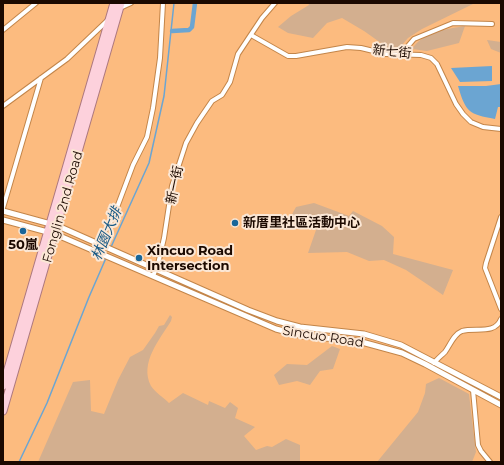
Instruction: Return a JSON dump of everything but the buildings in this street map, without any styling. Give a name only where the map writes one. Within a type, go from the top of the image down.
[{"type":"main road","name":"Fonglin 2nd Road","points":[[54,225],[114,3]]},
{"type":"main road","name":"Fonglin 2nd Road","points":[[3,386],[121,6]]},
{"type":"main road","name":"Fonglin 2nd Road","points":[[3,411],[51,233]]},
{"type":"street","points":[[3,30],[36,3]]},
{"type":"street","points":[[121,6],[131,3]]},
{"type":"street","points":[[40,78],[3,209],[54,225],[98,244],[113,218],[147,137],[153,108],[160,58],[163,3]]},
{"type":"street","name":"新一街","points":[[152,276],[156,268],[164,238],[172,186],[186,143],[212,101],[222,95],[230,82],[238,54],[262,18],[275,3]]},
{"type":"street","points":[[3,106],[67,58],[110,19]]},
{"type":"street","points":[[401,54],[414,39],[453,23],[492,24]]},
{"type":"street","name":"新七街","points":[[251,35],[288,56],[296,56],[347,47],[361,48],[386,54],[421,55],[431,58],[437,64],[456,104],[463,114],[471,122],[483,127],[501,129]]},
{"type":"street","points":[[501,217],[485,268],[501,309]]},
{"type":"street","points":[[3,220],[51,233]]},
{"type":"street","name":"Sincuo Road","points":[[51,233],[276,329],[304,336],[358,341],[402,353],[501,405]]},
{"type":"street","name":"Sincuo Road","points":[[98,244],[156,268],[248,310],[277,321],[300,327],[364,334],[401,345],[501,396]]},
{"type":"street","points":[[431,367],[460,332],[465,330],[492,328],[496,326],[501,319]]},
{"type":"street","points":[[460,383],[464,377]]},
{"type":"street","points":[[473,390],[478,445],[490,462]]},
{"type":"shaded area","points":[[308,3],[473,4],[422,29],[408,38],[397,51],[381,47],[381,43],[342,18],[327,23],[313,38],[288,33],[278,27],[291,16],[309,5]]},
{"type":"shaded area","points":[[465,26],[459,43],[427,51],[412,49],[417,43],[429,35],[443,30]]},
{"type":"shaded area","points":[[487,40],[501,42],[501,53],[491,49]]},
{"type":"shaded area","points":[[314,203],[349,216],[353,211],[382,226],[394,237],[393,254],[453,270],[443,295],[406,270],[384,260],[369,261],[347,252],[308,253],[316,230],[291,216],[296,207]]},
{"type":"shaded area","points":[[170,315],[172,317],[171,321],[157,343],[149,360],[148,377],[151,386],[157,393],[169,403],[183,393],[208,405],[209,401],[225,408],[230,402],[238,408],[235,418],[255,427],[244,436],[256,450],[267,446],[272,447],[286,439],[300,445],[300,462],[38,462],[73,382],[90,380],[91,411],[104,414],[118,380],[130,357],[143,350],[159,326],[164,325]]},
{"type":"shaded area","points":[[332,346],[340,349],[333,369],[320,371],[310,385],[297,381],[279,385],[274,375],[287,364],[307,365]]},
{"type":"shaded area","points":[[439,378],[469,394],[476,452],[472,462],[377,462],[418,412],[425,393],[426,384]]},
{"type":"water","points":[[492,66],[492,81],[460,82],[451,68]]},
{"type":"water","points":[[501,84],[501,107],[498,107],[495,119],[479,116],[470,111],[466,107],[458,86],[486,86]]},
{"type":"waterway","name":"林園大排","points":[[111,247],[149,163],[164,96],[174,3]]},
{"type":"waterway","points":[[172,31],[189,30],[192,27],[195,3]]},
{"type":"waterway","name":"林園大排","points":[[19,462],[47,403],[106,258]]},
{"type":"place","name":"新厝里社區活動中心","points":[[235,223]]},
{"type":"place","name":"50嵐","points":[[23,231]]},
{"type":"place","name":"Xincuo Road Intersection","points":[[139,258]]}]
